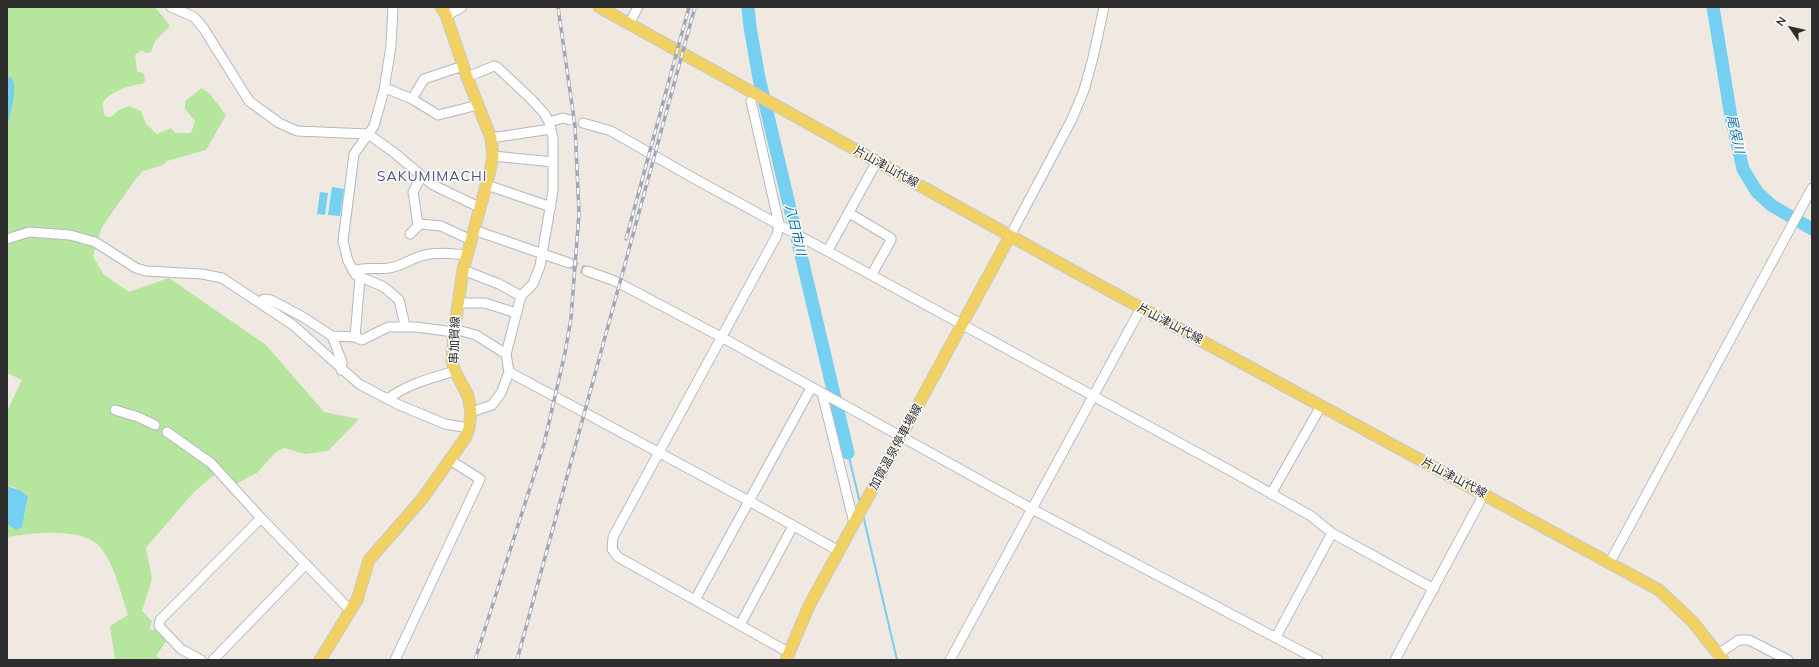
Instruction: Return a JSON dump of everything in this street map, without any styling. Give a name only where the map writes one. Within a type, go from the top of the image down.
[{"type":"main road","name":"片山津山代線","points":[[600,7],[753,96],[777,105],[876,163],[1659,590],[1675,603],[1692,621],[1720,657]]},
{"type":"main road","name":"串加賀線","points":[[320,660],[351,611],[361,590],[369,560],[422,499],[466,437],[469,428],[471,412],[468,396],[454,371],[452,362],[454,330],[463,270],[481,208],[493,156],[491,138],[443,12]]},
{"type":"main road","name":"加賀温泉停車場線","points":[[787,656],[809,606],[1010,236]]},
{"type":"street","points":[[171,7],[194,17],[204,29],[249,101],[279,124],[297,131],[368,134],[392,151],[421,177],[433,185],[481,208]]},
{"type":"street","points":[[393,7],[391,46],[385,88],[378,117],[374,126],[354,154],[343,241],[353,271],[360,278],[384,287],[396,296],[402,309],[404,327]]},
{"type":"street","points":[[443,12],[462,7]]},
{"type":"street","points":[[629,24],[638,7]]},
{"type":"street","points":[[1010,236],[1072,119],[1084,90],[1093,58],[1104,7]]},
{"type":"street","points":[[412,99],[424,79],[494,66],[497,67],[530,98],[544,113],[550,125],[553,138],[553,191],[543,254],[533,284],[521,296],[516,313],[506,354],[509,372],[501,393],[492,404],[471,412]]},
{"type":"street","points":[[385,88],[412,99],[438,115],[478,105]]},
{"type":"street","points":[[753,96],[781,225],[773,246],[613,537],[612,548],[618,556],[740,625],[787,656]]},
{"type":"street","points":[[491,138],[550,125],[563,118],[570,120]]},
{"type":"street","points":[[583,123],[611,131],[1311,516],[1332,533],[1434,589]]},
{"type":"street","points":[[493,156],[553,162]]},
{"type":"street","points":[[828,250],[876,163]]},
{"type":"street","points":[[418,225],[413,192],[421,177]]},
{"type":"street","points":[[487,185],[550,207]]},
{"type":"street","points":[[1610,562],[1812,188]]},
{"type":"street","points":[[849,213],[891,238],[872,274]]},
{"type":"street","points":[[410,234],[418,225]]},
{"type":"street","points":[[418,225],[441,226],[543,254],[569,264]]},
{"type":"street","points":[[7,240],[29,232],[56,233],[95,242],[136,268],[146,271],[170,271],[217,277],[259,302],[293,325],[341,370],[359,384],[388,399],[445,424],[469,428]]},
{"type":"street","points":[[353,271],[361,267],[382,269],[401,266],[419,256],[431,254],[467,254]]},
{"type":"street","points":[[463,270],[499,284],[521,296]]},
{"type":"street","points":[[587,271],[614,281],[723,338],[1032,509],[1318,660]]},
{"type":"street","points":[[355,338],[360,278]]},
{"type":"street","points":[[259,302],[264,299],[270,300],[303,317],[332,336],[362,340],[388,327],[454,330],[476,335],[506,354]]},
{"type":"street","points":[[457,303],[485,303],[516,313]]},
{"type":"street","points":[[950,660],[1141,308]]},
{"type":"street","points":[[332,336],[342,362],[341,370]]},
{"type":"street","points":[[388,399],[397,392],[418,383],[454,371]]},
{"type":"street","points":[[509,372],[839,551]]},
{"type":"street","points":[[695,600],[811,388]]},
{"type":"street","points":[[824,394],[855,521]]},
{"type":"street","points":[[1271,494],[1321,406]]},
{"type":"street","points":[[115,410],[138,417],[155,425]]},
{"type":"street","points":[[167,432],[211,463],[261,518],[351,611]]},
{"type":"street","points":[[395,660],[480,479],[450,460]]},
{"type":"street","points":[[1395,660],[1484,494]]},
{"type":"street","points":[[201,660],[181,649],[159,626],[160,620],[261,518]]},
{"type":"street","points":[[740,625],[793,526]]},
{"type":"street","points":[[1276,637],[1332,533]]},
{"type":"street","points":[[213,660],[306,564]]},
{"type":"street","points":[[1720,657],[1739,640],[1749,640],[1788,660]]},
{"type":"green space","points":[[7,7],[155,7],[170,26],[155,41],[151,52],[146,53],[142,50],[135,55],[137,71],[144,74],[145,81],[142,84],[133,85],[122,89],[107,98],[103,105],[105,116],[111,117],[119,110],[129,106],[141,111],[146,124],[157,134],[171,128],[176,133],[191,133],[195,121],[185,109],[185,101],[202,88],[210,94],[226,115],[206,150],[167,161],[163,165],[143,171],[102,227],[93,256],[103,274],[129,292],[169,278],[266,345],[324,412],[359,419],[328,451],[305,454],[284,448],[276,452],[257,473],[236,484],[222,468],[194,492],[149,544],[146,548],[152,579],[142,611],[152,621],[149,629],[158,630],[167,640],[156,656],[163,660],[115,660],[110,626],[128,615],[110,563],[101,548],[93,541],[83,536],[57,533],[29,534],[7,537],[7,524],[14,529],[24,518],[28,496],[14,487],[7,486],[7,411],[22,380],[7,373],[7,127],[13,101],[7,79]]},
{"type":"water","points":[[8,77],[11,77],[13,82],[14,94],[7,127]]},
{"type":"water","points":[[332,187],[344,189],[340,216],[328,215]]},
{"type":"water","points":[[320,192],[328,193],[325,215],[317,214]]},
{"type":"water","points":[[7,486],[19,490],[28,496],[22,527],[16,530],[7,524]]},
{"type":"waterway","name":"八日市川","points":[[748,7],[759,78],[848,453]]},
{"type":"waterway","name":"尾俣川","points":[[1713,7],[1731,117],[1743,169],[1757,192],[1771,205],[1812,229]]},
{"type":"waterway","points":[[848,453],[860,503]]},
{"type":"waterway","points":[[863,515],[897,660]]},
{"type":"tunnel","points":[[569,263],[587,271]]},
{"type":"railway","points":[[475,660],[544,444],[565,353],[571,318],[579,213],[575,126],[558,7]]},
{"type":"railway","points":[[626,239],[689,7]]},
{"type":"railway","points":[[517,660],[695,7]]},
{"type":"district","name":"SAKUMIMACHI","points":[[432,177]]}]
